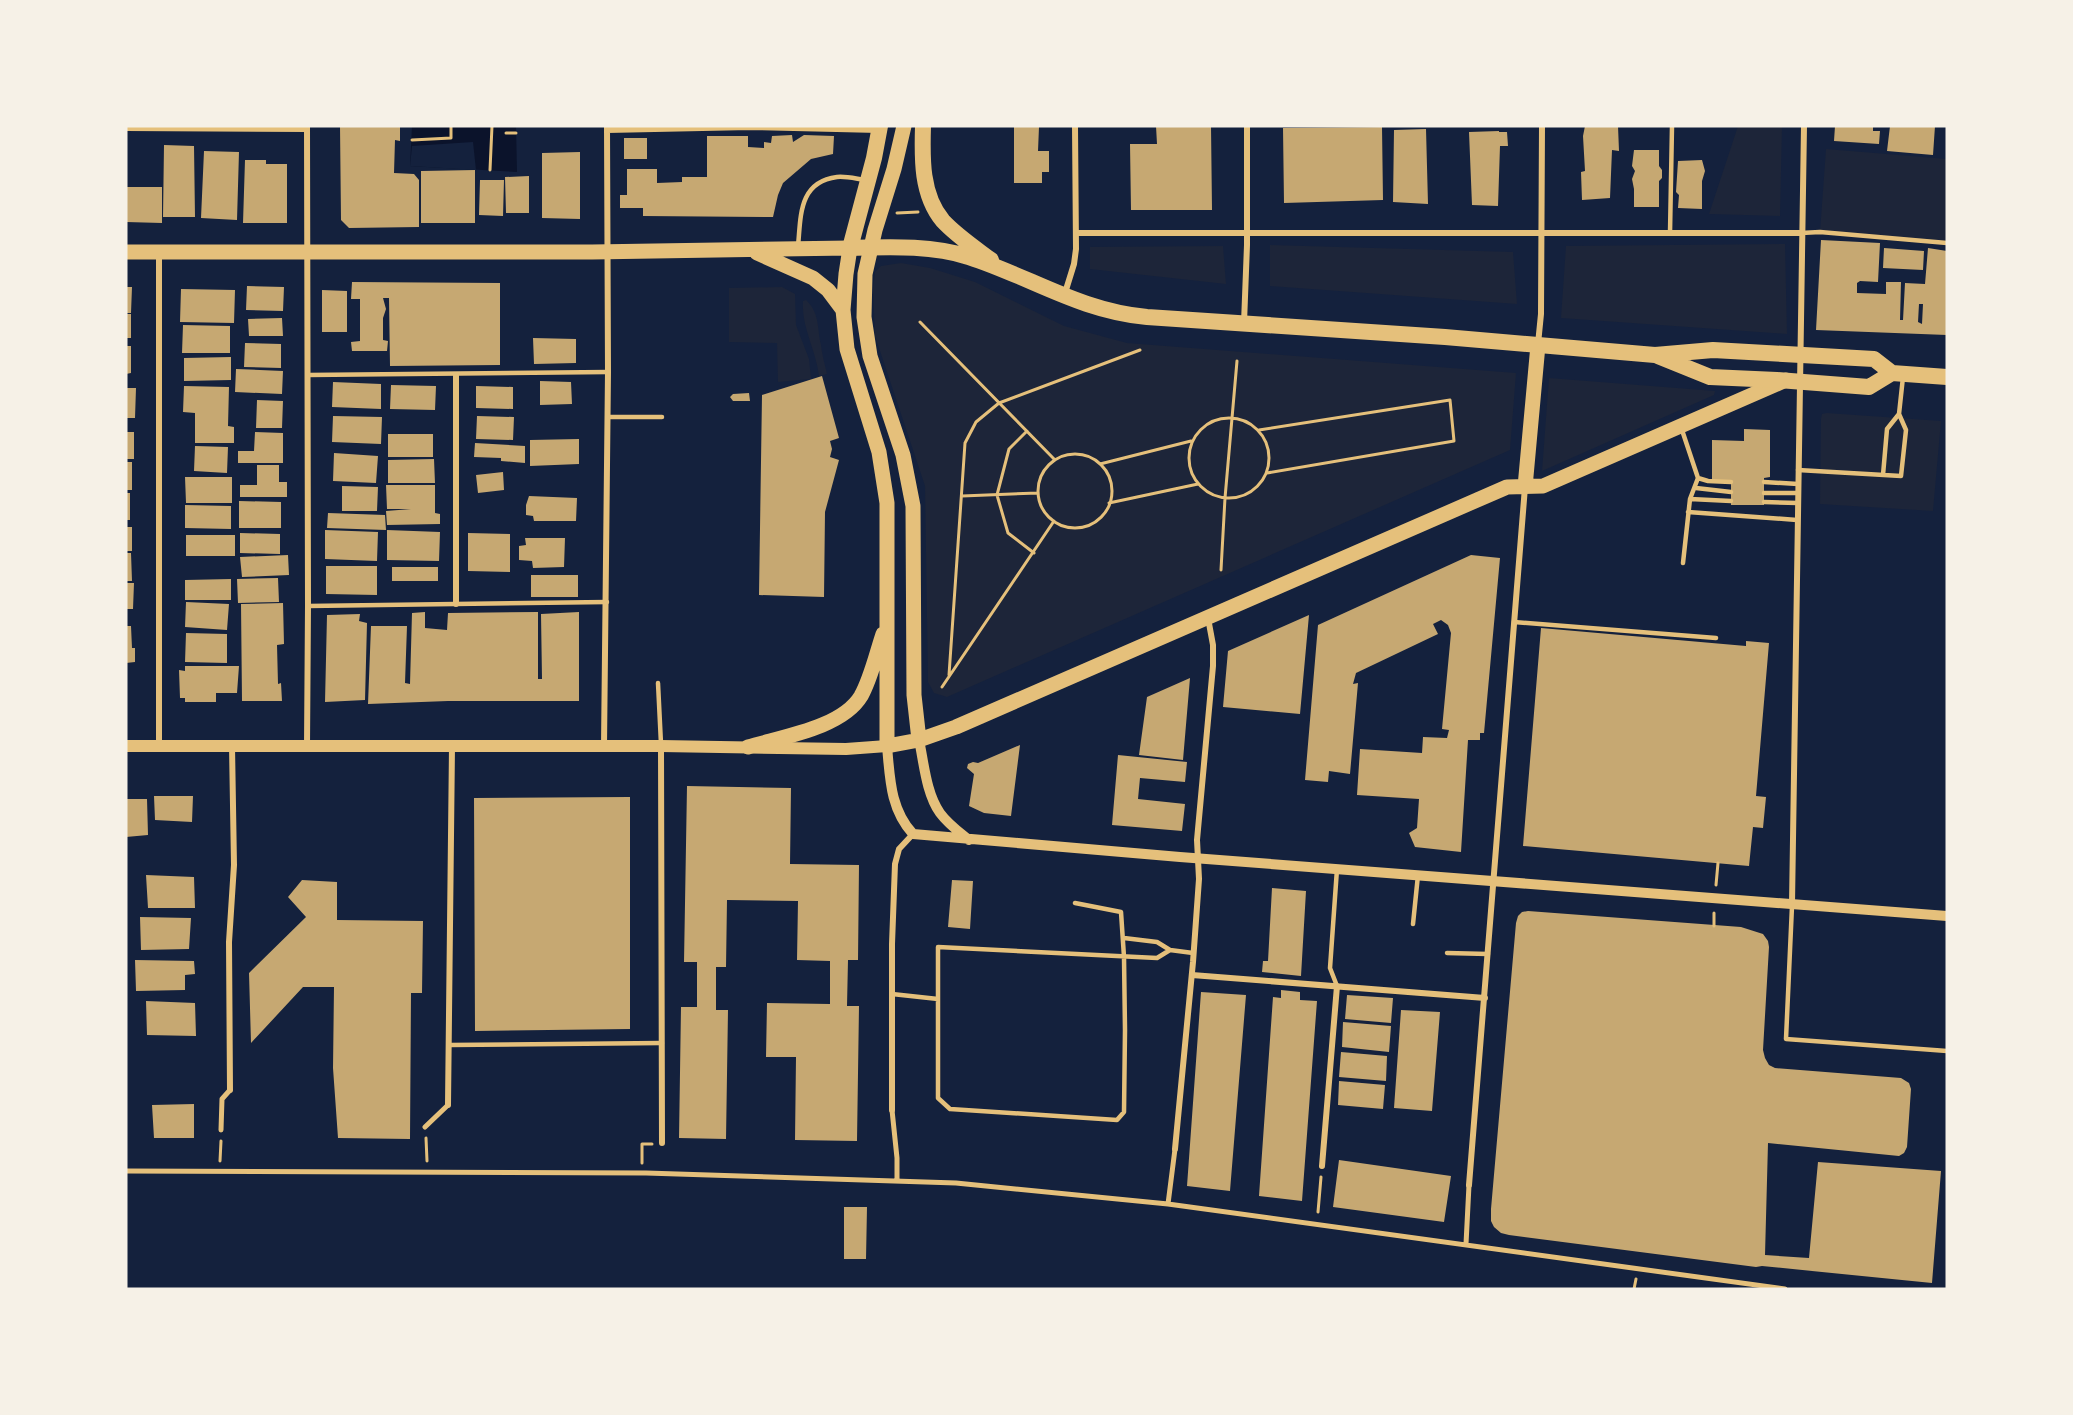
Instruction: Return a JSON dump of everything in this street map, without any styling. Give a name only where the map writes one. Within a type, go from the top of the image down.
[{"type":"highway","points":[[923,126],[922,152],[925,178],[935,208],[952,230],[1003,270]]},
{"type":"highway","points":[[880,128],[850,248],[901,247],[938,250],[969,257],[1064,296],[1115,313],[1244,325],[1654,355],[1713,350],[1869,387],[1898,373]]},
{"type":"highway","points":[[1654,355],[1710,377],[1796,370],[1874,359],[1898,373],[1947,377]]},
{"type":"main road","points":[[904,126],[871,248],[865,274],[864,297],[866,337],[876,376],[903,455],[913,506],[914,695],[920,740]]},
{"type":"main road","points":[[126,252],[607,252],[850,248],[843,310],[847,349],[879,452],[885,483],[888,525],[887,746]]},
{"type":"main road","points":[[752,250],[813,278],[828,290],[843,310]]},
{"type":"main road","points":[[1525,487],[1538,345]]},
{"type":"main road","points":[[126,746],[661,746],[846,749],[887,746],[920,740],[967,723],[1507,487],[1543,486],[1682,427],[1796,370]]},
{"type":"main road","points":[[748,747],[826,724],[846,713],[861,695],[887,623]]},
{"type":"street","points":[[1064,296],[1074,264],[1075,126]]},
{"type":"street","points":[[1244,325],[1247,126]]},
{"type":"street","points":[[1538,345],[1541,314],[1542,126]]},
{"type":"street","points":[[1792,904],[1798,503],[1796,370],[1804,126]]},
{"type":"street","points":[[126,128],[307,127],[307,747]]},
{"type":"street","points":[[604,746],[607,602],[608,128],[880,128]]},
{"type":"street","points":[[1076,233],[1801,233]]},
{"type":"street","points":[[159,252],[159,747]]},
{"type":"street","points":[[456,375],[456,604]]},
{"type":"street","points":[[1466,1244],[1525,487]]},
{"type":"street","points":[[1168,1204],[1192,975],[1199,879],[1197,840],[1213,666],[1213,645],[1208,618]]},
{"type":"street","points":[[920,740],[929,788],[936,805],[947,821],[969,840]]},
{"type":"street","points":[[221,1130],[222,1099],[230,1090],[230,942],[234,865],[232,746]]},
{"type":"street","points":[[425,1127],[448,1105],[452,746]]},
{"type":"street","points":[[661,746],[662,1143]]},
{"type":"street","points":[[887,746],[895,805],[905,825],[913,834],[1947,916]]},
{"type":"street","points":[[897,1181],[892,1110],[892,944],[895,864],[899,849],[913,834]]},
{"type":"street","points":[[1192,975],[1485,998]]},
{"type":"street","points":[[1322,1166],[1337,986]]},
{"type":"street","points":[[126,1171],[646,1173],[956,1183],[1168,1204],[1317,1223],[1785,1289]]},
{"type":"lane","points":[[1670,233],[1672,126]]},
{"type":"lane","points":[[798,249],[803,202],[811,190],[822,181],[838,177],[868,181]]},
{"type":"lane","points":[[1801,233],[1820,232],[1947,243]]},
{"type":"lane","points":[[308,375],[608,372]]},
{"type":"lane","points":[[1798,470],[1901,476],[1906,430],[1899,414],[1898,373]]},
{"type":"lane","points":[[1883,475],[1887,429],[1899,414]]},
{"type":"lane","points":[[608,417],[662,417]]},
{"type":"lane","points":[[1682,427],[1698,478],[1690,499],[1683,563]]},
{"type":"lane","points":[[1698,478],[1731,482]]},
{"type":"lane","points":[[1764,482],[1798,484]]},
{"type":"lane","points":[[1695,488],[1731,492]]},
{"type":"lane","points":[[1764,493],[1798,493]]},
{"type":"lane","points":[[1690,499],[1731,501]]},
{"type":"lane","points":[[1764,502],[1798,503]]},
{"type":"lane","points":[[1688,512],[1797,520]]},
{"type":"lane","points":[[308,606],[607,602]]},
{"type":"lane","points":[[1514,622],[1716,638]]},
{"type":"lane","points":[[658,683],[661,746]]},
{"type":"lane","points":[[1337,869],[1330,968],[1337,986]]},
{"type":"lane","points":[[1413,924],[1418,875]]},
{"type":"lane","points":[[1075,903],[1121,912],[1124,938],[1124,957],[1124,1112],[1117,1120],[950,1109],[938,1098],[938,947],[1124,957],[1157,958],[1170,950]]},
{"type":"lane","points":[[1792,904],[1786,1039],[1947,1051]]},
{"type":"lane","points":[[1124,938],[1157,942],[1170,950],[1193,953]]},
{"type":"lane","points":[[1447,953],[1488,954]]},
{"type":"lane","points":[[892,994],[938,999]]},
{"type":"lane","points":[[449,1045],[662,1043]]},
{"type":"path","points":[[412,140],[451,138],[451,126]]},
{"type":"path","points":[[490,170],[492,126]]},
{"type":"path","points":[[506,133],[516,133]]},
{"type":"path","points":[[892,213],[927,212]]},
{"type":"path","points":[[920,322],[1055,460]]},
{"type":"path","points":[[949,675],[964,443],[976,422],[999,403],[1140,350]]},
{"type":"path","points":[[1221,570],[1237,361]]},
{"type":"path","points":[[1259,430],[1450,400],[1454,441],[1267,473]]},
{"type":"path","points":[[1232,418],[1249,422],[1259,430],[1270,451],[1267,473],[1260,485],[1250,493],[1225,498],[1206,491],[1198,484],[1189,464],[1189,452],[1192,441],[1210,422],[1232,418]]},
{"type":"path","points":[[1027,431],[1009,448],[997,495],[1008,533],[1034,554]]},
{"type":"path","points":[[1100,464],[1192,441]]},
{"type":"path","points":[[1078,454],[1090,457],[1100,464],[1110,482],[1111,493],[1104,513],[1096,521],[1086,526],[1064,526],[1054,521],[1040,504],[1038,493],[1042,474],[1055,460],[1066,455],[1078,454]]},
{"type":"path","points":[[1109,503],[1198,484]]},
{"type":"path","points":[[962,496],[1038,493]]},
{"type":"path","points":[[942,687],[1034,554],[1054,521]]},
{"type":"path","points":[[425,1127],[427,1161]]},
{"type":"path","points":[[220,1162],[221,1130]]},
{"type":"path","points":[[646,1173],[642,1161],[642,1144],[662,1143]]},
{"type":"path","points":[[1317,1223],[1322,1166]]},
{"type":"shaded area","points":[[412,126],[516,126],[517,172],[410,166]]},
{"type":"shaded area","points":[[1738,126],[1782,126],[1780,216],[1709,214]]},
{"type":"shaded area","points":[[1826,149],[1947,159],[1947,243],[1820,232]]},
{"type":"shaded area","points":[[1785,244],[1787,334],[1561,318],[1566,246]]},
{"type":"shaded area","points":[[1270,245],[1513,252],[1517,304],[1270,286]]},
{"type":"shaded area","points":[[1223,246],[1226,284],[1090,269],[1090,247]]},
{"type":"shaded area","points":[[901,263],[930,268],[975,282],[1064,326],[1127,343],[1516,373],[1510,450],[947,697],[934,693],[928,682],[925,486],[875,336],[873,289],[875,272],[881,266]]},
{"type":"shaded area","points":[[782,287],[795,294],[796,325],[809,359],[811,379],[778,382],[777,343],[729,342],[729,288]]},
{"type":"shaded area","points":[[806,300],[816,315],[827,374],[819,376],[804,320],[803,301]]},
{"type":"shaded area","points":[[1549,378],[1715,391],[1714,395],[1542,471]]},
{"type":"shaded area","points":[[1822,414],[1941,421],[1933,511],[1820,504],[1821,419]]},
{"type":"pier","points":[[473,142],[476,170],[410,166],[412,146]]},
{"type":"building","points":[[340,126],[400,126],[400,141],[395,140],[394,173],[414,174],[419,180],[419,227],[349,228],[341,220]]},
{"type":"building","points":[[1156,126],[1211,126],[1212,210],[1131,210],[1130,144],[1157,144]]},
{"type":"building","points":[[1585,126],[1618,126],[1619,151],[1612,150],[1610,198],[1582,200],[1581,172],[1585,171],[1583,136]]},
{"type":"building","points":[[1835,126],[1873,126],[1873,131],[1880,131],[1879,144],[1834,141]]},
{"type":"building","points":[[1890,126],[1935,126],[1933,155],[1887,151]]},
{"type":"building","points":[[1014,127],[1039,127],[1038,151],[1049,151],[1049,172],[1042,172],[1042,183],[1014,183]]},
{"type":"building","points":[[1382,127],[1383,200],[1284,203],[1283,128]]},
{"type":"building","points":[[1426,129],[1428,204],[1393,202],[1394,130]]},
{"type":"building","points":[[1469,132],[1507,132],[1508,146],[1500,146],[1498,206],[1472,205]]},
{"type":"building","points":[[792,135],[793,142],[804,135],[834,136],[833,154],[811,159],[783,183],[773,217],[643,216],[643,208],[620,208],[620,195],[627,195],[627,169],[657,169],[657,183],[682,182],[682,177],[707,177],[707,136],[748,136],[748,147],[764,148],[764,142],[771,143],[772,136]]},
{"type":"building","points":[[624,138],[647,138],[647,159],[624,159]]},
{"type":"building","points":[[164,145],[194,146],[195,217],[163,217]]},
{"type":"building","points":[[1634,150],[1659,150],[1662,178],[1659,181],[1659,207],[1634,207],[1632,179],[1635,171],[1632,166]]},
{"type":"building","points":[[204,151],[239,152],[237,220],[201,218]]},
{"type":"building","points":[[580,152],[580,219],[542,218],[542,153]]},
{"type":"building","points":[[245,160],[266,160],[266,164],[287,164],[287,223],[243,223]]},
{"type":"building","points":[[1702,160],[1705,171],[1702,181],[1702,209],[1678,208],[1679,195],[1676,192],[1678,161]]},
{"type":"building","points":[[475,170],[475,223],[421,223],[421,171]]},
{"type":"building","points":[[529,176],[529,213],[506,213],[505,177]]},
{"type":"building","points":[[480,180],[504,180],[503,216],[479,215]]},
{"type":"building","points":[[126,187],[162,187],[162,223],[126,222]]},
{"type":"building","points":[[1821,240],[1880,243],[1878,282],[1860,281],[1857,283],[1857,293],[1886,294],[1886,282],[1901,282],[1900,320],[1903,320],[1905,283],[1925,284],[1928,248],[1947,251],[1947,335],[1816,330]],"holes":[[[1919,304],[1923,304],[1922,324],[1918,322]]]},
{"type":"building","points":[[1884,248],[1924,251],[1923,270],[1883,268]]},
{"type":"building","points":[[352,282],[500,283],[500,365],[390,366],[389,298],[383,298],[386,309],[383,318],[383,340],[388,341],[387,351],[352,351],[351,342],[360,341],[360,299],[351,299]]},
{"type":"building","points":[[247,286],[284,287],[283,311],[246,310]]},
{"type":"building","points":[[126,287],[132,287],[131,313],[126,313]]},
{"type":"building","points":[[181,289],[235,290],[234,323],[180,322]]},
{"type":"building","points":[[322,290],[347,291],[347,332],[322,332]]},
{"type":"building","points":[[126,314],[131,314],[131,338],[126,338]]},
{"type":"building","points":[[282,318],[283,336],[249,336],[248,319]]},
{"type":"building","points":[[183,325],[230,326],[230,353],[182,353]]},
{"type":"building","points":[[533,338],[576,339],[576,363],[534,364]]},
{"type":"building","points":[[245,343],[281,344],[281,368],[244,367]]},
{"type":"building","points":[[126,346],[131,346],[131,373],[126,374]]},
{"type":"building","points":[[231,357],[231,380],[184,381],[184,358]]},
{"type":"building","points":[[236,369],[283,371],[282,394],[235,392]]},
{"type":"building","points":[[822,376],[839,438],[830,441],[832,449],[830,457],[839,460],[825,512],[824,597],[759,595],[762,395]]},
{"type":"building","points":[[540,381],[571,382],[572,404],[540,405]]},
{"type":"building","points":[[333,382],[381,384],[381,409],[332,407]]},
{"type":"building","points":[[391,385],[436,386],[435,410],[390,409]]},
{"type":"building","points":[[184,386],[229,387],[228,426],[234,427],[234,443],[195,443],[195,413],[183,412]]},
{"type":"building","points":[[476,386],[513,387],[513,409],[476,408]]},
{"type":"building","points":[[126,388],[136,388],[135,418],[126,418]]},
{"type":"building","points":[[749,393],[750,401],[733,401],[730,397],[733,394]]},
{"type":"building","points":[[257,400],[283,401],[282,428],[256,428]]},
{"type":"building","points":[[333,416],[382,417],[381,444],[332,442]]},
{"type":"building","points":[[477,416],[514,417],[513,440],[476,439]]},
{"type":"building","points":[[1744,429],[1770,430],[1770,477],[1764,478],[1764,505],[1731,505],[1731,480],[1712,480],[1712,440],[1744,441]]},
{"type":"building","points":[[126,432],[134,432],[134,459],[126,459]]},
{"type":"building","points":[[255,432],[283,433],[283,463],[238,463],[238,451],[254,451]]},
{"type":"building","points":[[388,434],[433,434],[433,457],[388,457]]},
{"type":"building","points":[[579,439],[579,464],[530,466],[530,440]]},
{"type":"building","points":[[475,443],[525,446],[525,463],[501,461],[501,458],[474,457]]},
{"type":"building","points":[[195,446],[228,447],[227,473],[194,471]]},
{"type":"building","points":[[334,453],[378,456],[376,483],[333,481]]},
{"type":"building","points":[[434,459],[435,483],[388,483],[388,460]]},
{"type":"building","points":[[126,462],[132,462],[132,490],[126,490]]},
{"type":"building","points":[[257,465],[279,465],[279,482],[287,482],[287,497],[240,497],[240,485],[257,485]]},
{"type":"building","points":[[503,472],[504,490],[478,493],[476,475]]},
{"type":"building","points":[[185,477],[232,477],[232,503],[186,503]]},
{"type":"building","points":[[386,485],[435,485],[435,513],[440,514],[440,524],[387,525],[386,511],[411,509],[387,509]]},
{"type":"building","points":[[342,486],[378,487],[377,511],[342,511]]},
{"type":"building","points":[[126,493],[130,493],[130,520],[126,520]]},
{"type":"building","points":[[529,496],[577,498],[576,521],[534,521],[533,516],[526,515]]},
{"type":"building","points":[[239,501],[281,502],[281,528],[239,528]]},
{"type":"building","points":[[185,505],[231,506],[231,529],[185,528]]},
{"type":"building","points":[[328,513],[385,515],[386,530],[327,528]]},
{"type":"building","points":[[126,527],[132,527],[132,551],[126,551]]},
{"type":"building","points":[[325,530],[378,532],[377,561],[325,559]]},
{"type":"building","points":[[387,530],[440,532],[439,561],[387,560]]},
{"type":"building","points":[[240,533],[280,534],[280,554],[240,553]]},
{"type":"building","points":[[468,533],[510,534],[510,572],[468,571]]},
{"type":"building","points":[[186,535],[235,535],[235,556],[186,556]]},
{"type":"building","points":[[525,538],[565,538],[564,567],[533,568],[532,561],[519,560],[519,546],[526,545]]},
{"type":"building","points":[[126,553],[131,553],[132,581],[126,581]]},
{"type":"building","points":[[288,555],[289,575],[242,577],[240,557]]},
{"type":"building","points":[[1471,555],[1500,558],[1484,733],[1480,733],[1480,740],[1468,740],[1461,852],[1415,847],[1409,833],[1417,828],[1419,799],[1357,795],[1360,749],[1422,753],[1423,737],[1447,738],[1449,730],[1442,729],[1451,633],[1448,625],[1441,620],[1433,624],[1438,634],[1356,673],[1353,684],[1358,683],[1350,774],[1329,771],[1328,782],[1305,780],[1318,625]]},
{"type":"building","points":[[326,566],[377,566],[377,595],[326,594]]},
{"type":"building","points":[[392,567],[438,567],[438,581],[392,581]]},
{"type":"building","points":[[531,575],[578,575],[578,597],[531,597]]},
{"type":"building","points":[[278,578],[279,602],[238,603],[237,579]]},
{"type":"building","points":[[231,579],[231,600],[185,600],[185,580]]},
{"type":"building","points":[[126,583],[134,583],[133,609],[126,609]]},
{"type":"building","points":[[186,602],[229,604],[227,630],[185,627]]},
{"type":"building","points":[[283,603],[284,644],[277,645],[278,684],[281,683],[282,701],[242,701],[241,604]]},
{"type":"building","points":[[425,612],[425,628],[447,630],[448,613],[538,612],[538,679],[542,679],[541,614],[579,612],[579,701],[448,701],[368,704],[371,626],[407,626],[405,683],[410,684],[412,613]]},
{"type":"building","points":[[360,614],[359,621],[367,623],[365,700],[325,702],[327,615]]},
{"type":"building","points":[[1309,615],[1300,714],[1223,707],[1228,651]]},
{"type":"building","points":[[126,626],[131,626],[135,662],[126,663]]},
{"type":"building","points":[[1541,628],[1746,646],[1746,641],[1769,643],[1756,796],[1766,797],[1763,828],[1753,827],[1749,866],[1523,846]]},
{"type":"building","points":[[186,633],[227,634],[227,663],[185,662]]},
{"type":"building","points":[[185,666],[239,666],[237,693],[216,693],[216,702],[185,702],[185,698],[180,698],[179,670],[185,671]]},
{"type":"building","points":[[1190,678],[1183,760],[1139,755],[1147,697]]},
{"type":"building","points":[[1020,745],[1011,816],[984,813],[969,806],[974,774],[967,768],[968,764],[978,763]]},
{"type":"building","points":[[1118,755],[1187,762],[1185,782],[1140,778],[1138,799],[1185,804],[1182,831],[1112,825]]},
{"type":"building","points":[[687,786],[791,788],[790,864],[859,865],[858,960],[848,960],[847,1006],[859,1006],[857,1141],[795,1140],[796,1057],[766,1057],[767,1003],[830,1004],[830,961],[797,960],[798,901],[727,900],[726,967],[716,967],[716,1010],[728,1010],[726,1139],[679,1138],[681,1007],[697,1007],[697,962],[684,962]]},
{"type":"building","points":[[154,796],[193,796],[192,822],[155,820]]},
{"type":"building","points":[[630,797],[630,1029],[475,1031],[474,798]]},
{"type":"building","points":[[126,799],[147,799],[148,835],[126,837]]},
{"type":"building","points":[[146,875],[194,877],[195,908],[148,908]]},
{"type":"building","points":[[302,880],[337,882],[337,920],[423,921],[422,993],[411,993],[410,1139],[338,1138],[333,1068],[334,987],[303,987],[251,1043],[249,973],[306,917],[288,897]]},
{"type":"building","points":[[952,880],[973,881],[970,929],[948,927]]},
{"type":"building","points":[[1272,888],[1306,891],[1301,976],[1262,972],[1263,961],[1268,961]]},
{"type":"building","points":[[1522,912],[1741,927],[1763,934],[1769,947],[1763,1050],[1769,1065],[1775,1068],[1901,1078],[1909,1083],[1911,1089],[1907,1147],[1899,1156],[1768,1143],[1765,1255],[1809,1258],[1818,1162],[1941,1171],[1932,1283],[1756,1267],[1509,1235],[1501,1233],[1494,1227],[1491,1221],[1491,1209],[1516,923]]},
{"type":"building","points":[[140,917],[191,918],[189,949],[141,950]]},
{"type":"building","points":[[135,960],[194,961],[195,974],[185,975],[185,990],[136,991]]},
{"type":"building","points":[[1281,990],[1300,992],[1300,1000],[1317,1001],[1302,1201],[1259,1196],[1273,997],[1281,998]]},
{"type":"building","points":[[1201,992],[1246,995],[1230,1191],[1187,1186]]},
{"type":"building","points":[[1347,995],[1393,998],[1391,1023],[1345,1019]]},
{"type":"building","points":[[146,1001],[195,1003],[196,1036],[147,1035]]},
{"type":"building","points":[[1401,1010],[1440,1012],[1432,1111],[1394,1108]]},
{"type":"building","points":[[1343,1022],[1391,1026],[1389,1052],[1342,1047]]},
{"type":"building","points":[[1341,1052],[1387,1056],[1386,1081],[1339,1077]]},
{"type":"building","points":[[1339,1081],[1385,1085],[1383,1109],[1338,1105]]},
{"type":"building","points":[[194,1104],[194,1138],[154,1138],[152,1105]]},
{"type":"building","points":[[1339,1160],[1451,1176],[1444,1222],[1333,1207]]},
{"type":"building","points":[[844,1207],[867,1207],[866,1259],[844,1259]]}]
